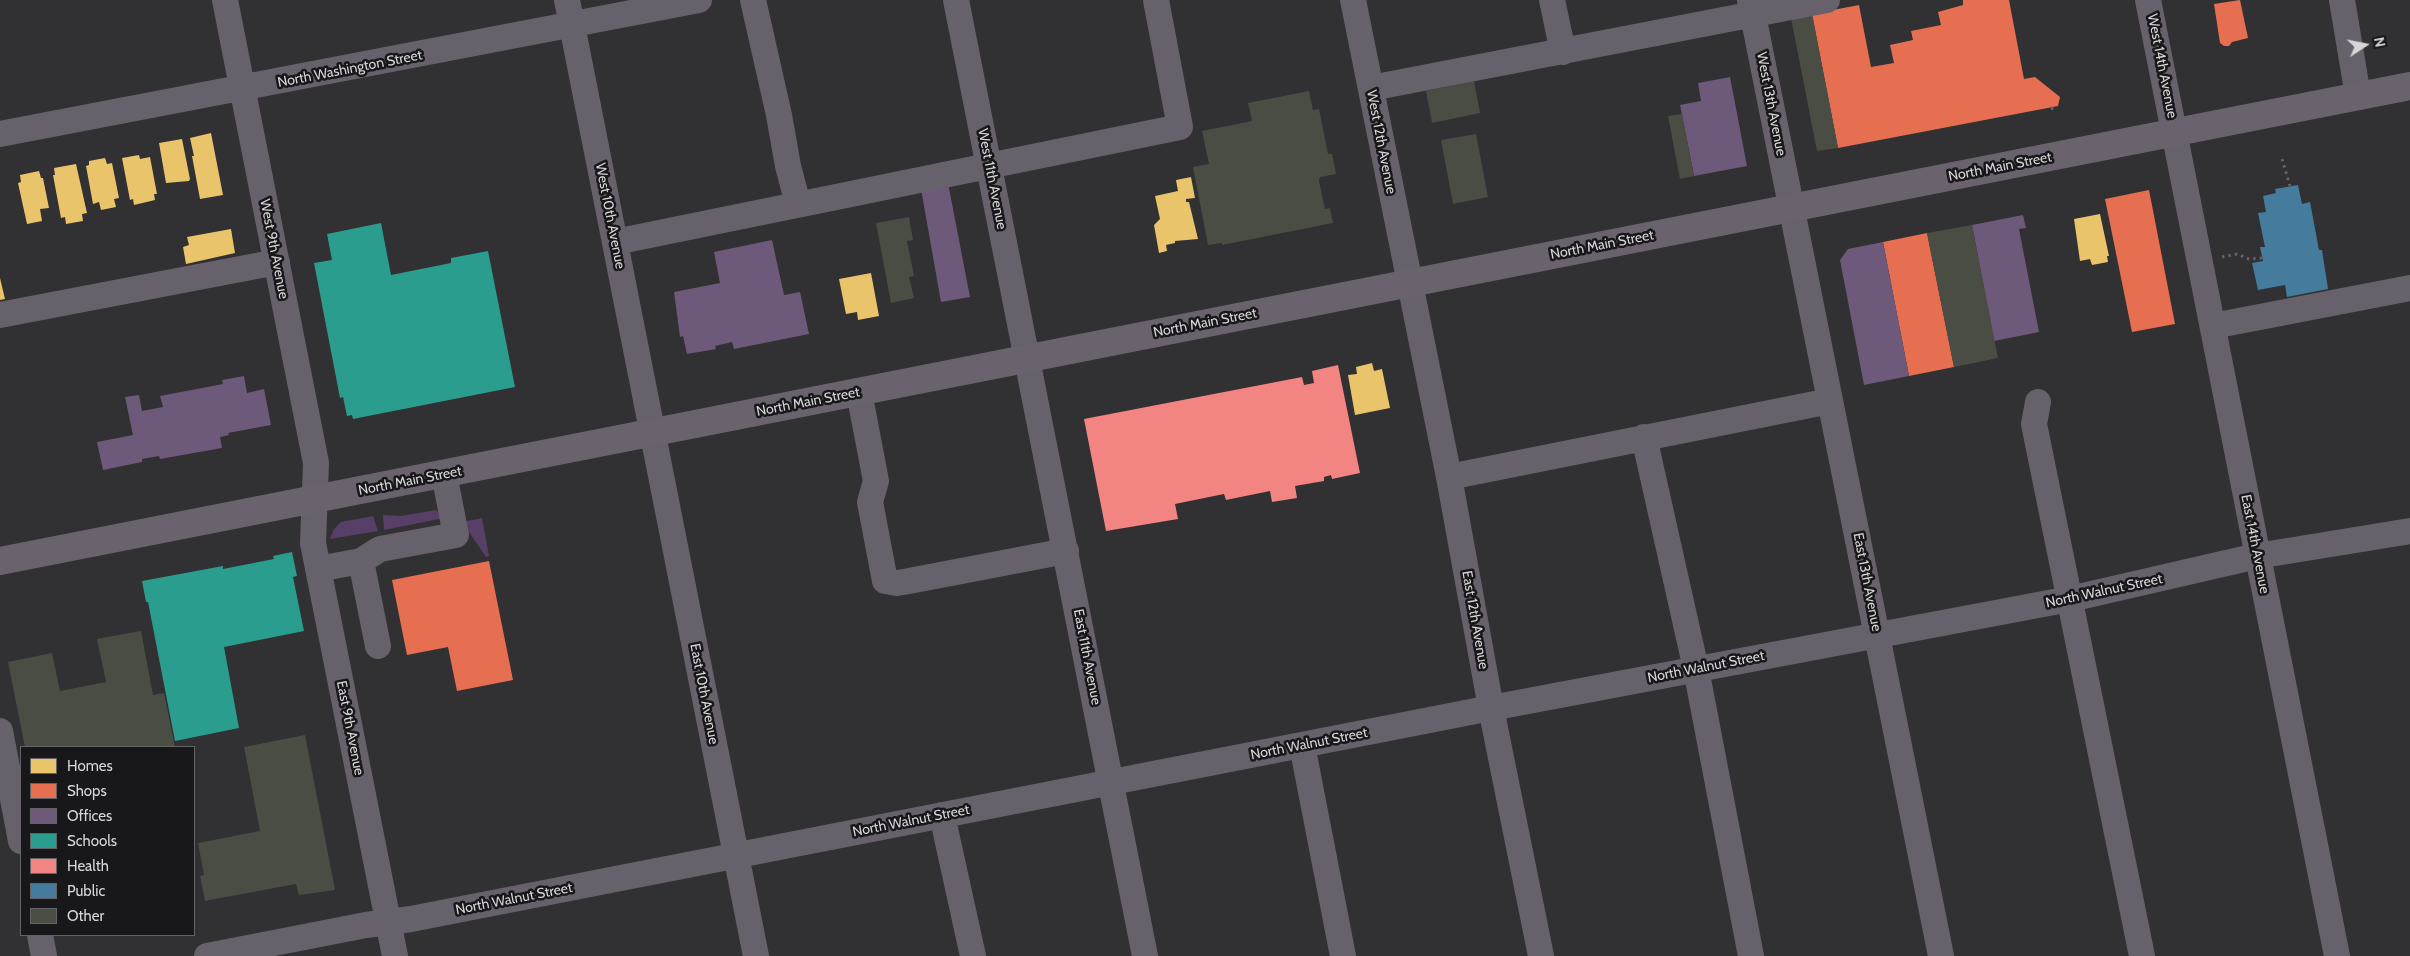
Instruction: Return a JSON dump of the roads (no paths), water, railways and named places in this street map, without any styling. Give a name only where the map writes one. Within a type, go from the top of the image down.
[{"type":"main road","name":"North Main Street","points":[[0,561],[2410,86]]},
{"type":"street","name":"West 9th Avenue","points":[[225,0],[316,463],[314,500]]},
{"type":"street","name":"West 10th Avenue","points":[[567,0],[652,433]]},
{"type":"street","name":"North Washington Street","points":[[0,134],[572,26],[699,0]]},
{"type":"street","points":[[753,0],[779,115],[788,166],[798,204]]},
{"type":"street","name":"West 11th Avenue","points":[[956,0],[1028,358]]},
{"type":"street","points":[[615,242],[1180,127],[1156,0]]},
{"type":"street","name":"West 12th Avenue","points":[[1353,0],[1410,283]]},
{"type":"street","points":[[1552,0],[1563,52]]},
{"type":"street","points":[[1371,88],[1563,52],[1752,7],[1827,0]]},
{"type":"street","name":"West 14th Avenue","points":[[2148,0],[2175,132]]},
{"type":"street","points":[[2342,0],[2358,96]]},
{"type":"street","name":"West 13th Avenue","points":[[1752,7],[1793,208]]},
{"type":"street","name":"East 14th Avenue","points":[[2175,132],[2336,956]]},
{"type":"street","name":"East 13th Avenue","points":[[1793,208],[1942,956]]},
{"type":"street","points":[[0,316],[276,262]]},
{"type":"street","name":"East 12th Avenue","points":[[1410,283],[1540,956]]},
{"type":"street","points":[[2213,326],[2409,292]]},
{"type":"street","name":"East 11th Avenue","points":[[1028,358],[1145,956]]},
{"type":"street","points":[[859,392],[876,481],[870,502],[885,581],[897,583],[910,581],[1066,551]]},
{"type":"street","points":[[1449,477],[1644,436],[1830,401]]},
{"type":"street","points":[[2038,402],[2034,424],[2142,956]]},
{"type":"street","name":"East 10th Avenue","points":[[652,433],[756,956]]},
{"type":"street","points":[[1644,436],[1696,669],[1751,956]]},
{"type":"street","points":[[318,569],[362,561],[380,549],[456,535],[444,474]]},
{"type":"street","name":"East 9th Avenue","points":[[314,500],[313,543],[395,956]]},
{"type":"street","name":"North Walnut Street","points":[[207,956],[411,919],[1491,708],[2070,599],[2257,556],[2410,531]]},
{"type":"street","points":[[362,561],[378,646]]},
{"type":"street","points":[[1,740],[20,836]]},
{"type":"street","points":[[1302,745],[1343,956]]},
{"type":"street","points":[[942,815],[973,956]]},
{"type":"street","points":[[40,936],[44,956]]}]
